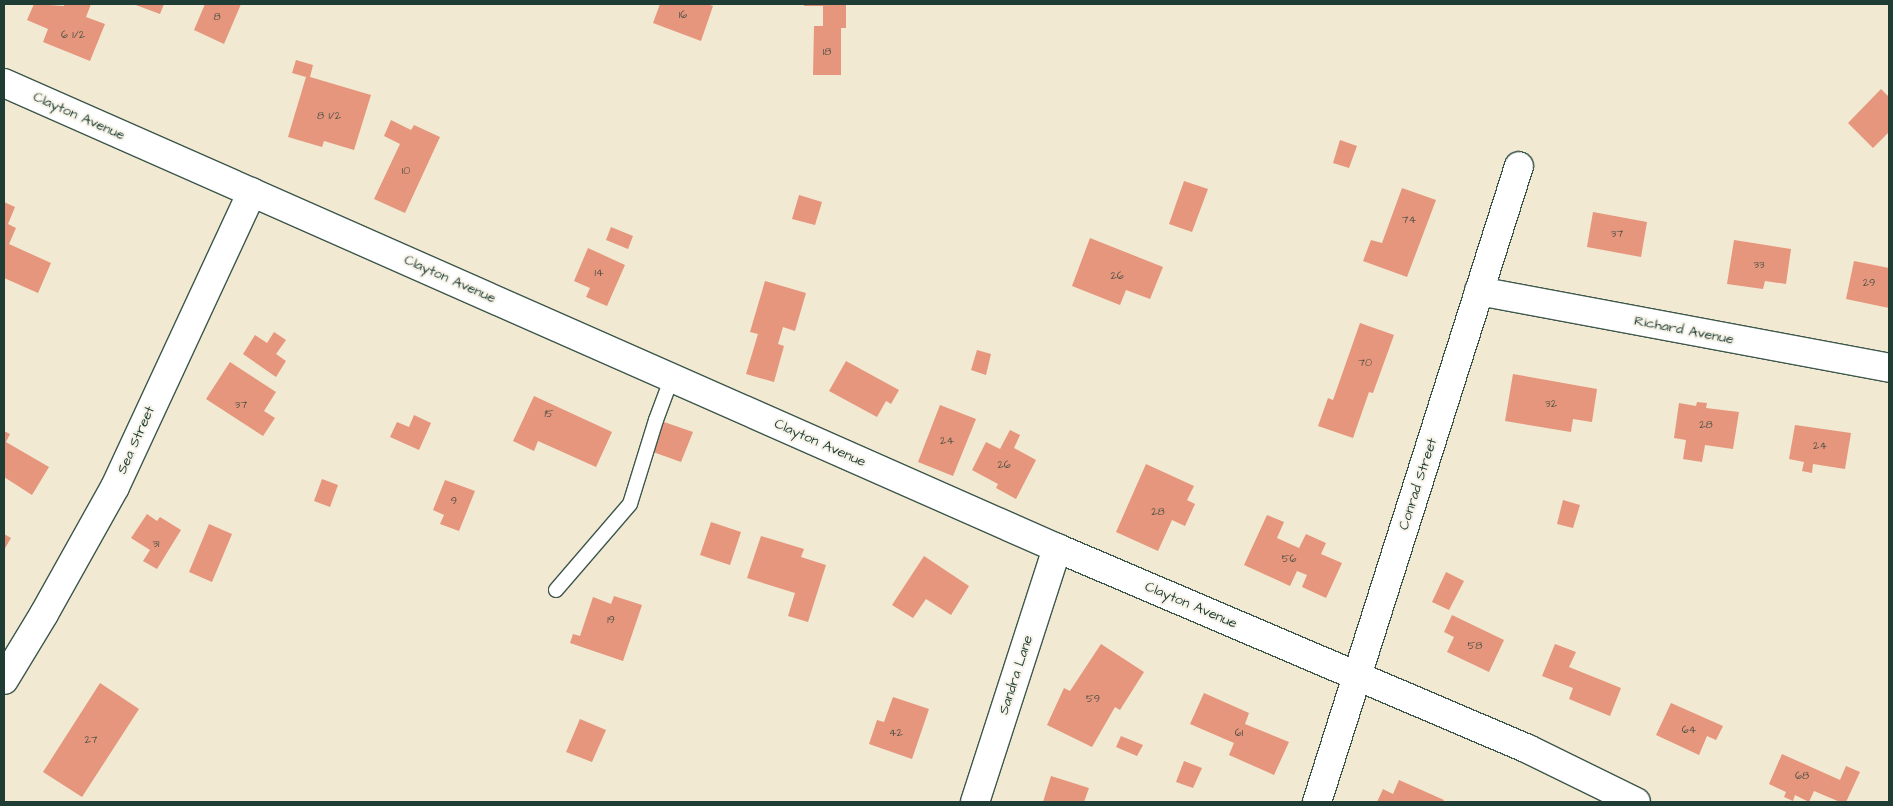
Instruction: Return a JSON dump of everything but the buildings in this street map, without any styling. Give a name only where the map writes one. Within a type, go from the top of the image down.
[{"type":"street","name":"Clayton Avenue","points":[[4,83],[1057,548],[1528,749],[1636,802]]},
{"type":"street","name":"Conrad Street","points":[[1317,802],[1519,166]]},
{"type":"street","name":"Sea Street","points":[[4,680],[44,614],[115,487],[252,192]]},
{"type":"street","name":"Richard Avenue","points":[[1479,291],[1889,368]]},
{"type":"street","name":"Sandra Lane","points":[[976,802],[1057,548]]},
{"type":"lane","points":[[556,590],[630,504],[656,420],[672,377]]}]
